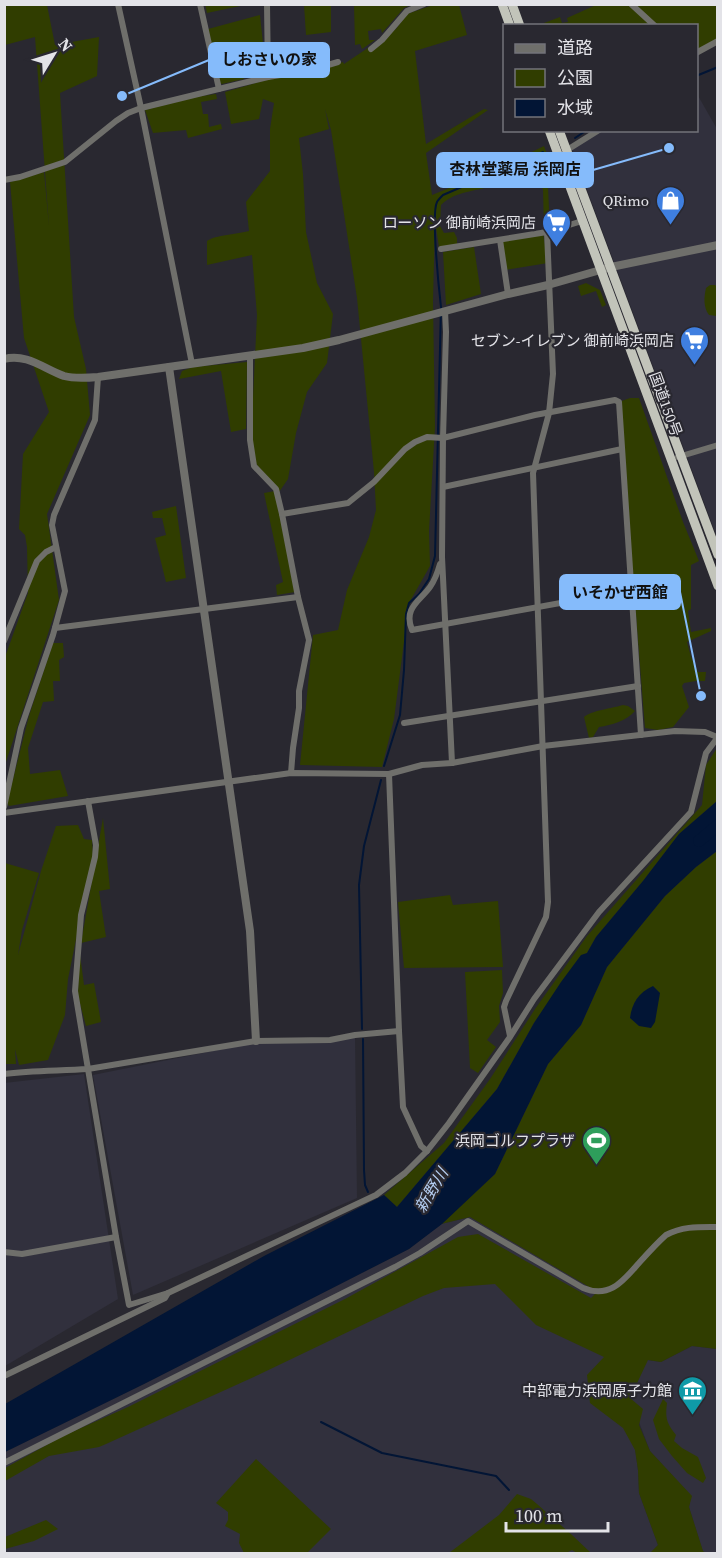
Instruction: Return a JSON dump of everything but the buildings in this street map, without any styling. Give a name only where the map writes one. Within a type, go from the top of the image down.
[{"type":"highway","points":[[502,4],[509,24]]},
{"type":"highway","points":[[512,4],[519,24]]},
{"type":"highway","name":"国道150号","points":[[550,132],[717,586]]},
{"type":"highway","name":"国道150号","points":[[560,132],[717,555]]},
{"type":"street","points":[[118,4],[192,364]]},
{"type":"street","points":[[200,4],[219,89]]},
{"type":"street","points":[[267,4],[268,77]]},
{"type":"street","points":[[371,49],[407,11],[424,4]]},
{"type":"street","points":[[631,4],[653,24]]},
{"type":"street","points":[[698,52],[717,41]]},
{"type":"street","points":[[4,180],[64,162],[116,121],[141,108],[338,62]]},
{"type":"street","points":[[567,150],[597,132]]},
{"type":"street","points":[[441,249],[547,232],[582,221]]},
{"type":"street","points":[[510,1036],[504,1007],[546,917],[548,902],[533,473],[549,413],[553,374],[547,232]]},
{"type":"street","points":[[500,240],[508,294]]},
{"type":"street","points":[[4,359],[11,357],[35,361],[64,376],[79,378],[303,348],[611,267],[717,245]]},
{"type":"street","points":[[445,311],[442,557],[452,763]]},
{"type":"street","points":[[250,356],[250,441],[254,466],[276,489],[309,640],[299,691],[291,773]]},
{"type":"street","points":[[169,367],[250,931],[256,1041]]},
{"type":"street","points":[[4,807],[21,728],[65,591],[52,525],[54,515],[95,420],[98,377]]},
{"type":"street","points":[[282,514],[348,503],[374,482],[405,449],[427,437],[443,438],[535,415],[615,400],[619,402],[641,735]]},
{"type":"street","points":[[670,459],[717,445]]},
{"type":"street","points":[[443,487],[622,449]]},
{"type":"street","points":[[4,641],[37,561],[46,552],[56,547]]},
{"type":"street","points":[[442,557],[431,586],[412,606],[410,624],[412,630],[632,590]]},
{"type":"street","points":[[55,628],[298,597]]},
{"type":"street","points":[[404,723],[638,686]]},
{"type":"street","points":[[4,813],[88,801],[229,781],[291,773],[389,774],[422,765],[452,763],[543,746],[675,731],[705,732],[717,737],[706,753],[691,812],[599,912],[534,999],[449,1123],[427,1151],[405,1173],[376,1195],[168,1293],[129,1305],[75,992],[81,915],[96,846],[88,801]]},
{"type":"street","points":[[389,774],[403,1107],[421,1146],[427,1151]]},
{"type":"street","points":[[4,1074],[88,1068],[256,1041],[330,1040],[399,1031]]},
{"type":"street","points":[[4,1463],[394,1267],[468,1221],[592,1292],[613,1288],[622,1282],[666,1235],[675,1230],[687,1227],[717,1227]]},
{"type":"street","points":[[4,1252],[22,1254],[116,1237]]},
{"type":"street","points":[[4,1376],[165,1298],[168,1293]]},
{"type":"shaded area","points":[[698,96],[717,129],[717,537],[571,147],[600,132],[698,132]]},
{"type":"shaded area","points":[[355,1035],[357,1198],[133,1295],[93,1075],[267,1040],[323,1040]]},
{"type":"shaded area","points":[[84,1074],[118,1299],[5,1366],[4,1083]]},
{"type":"shaded area","points":[[470,1217],[591,1288],[600,1289],[631,1419],[639,1493],[658,1545],[650,1554],[5,1554],[5,1452],[409,1249],[441,1224]]},
{"type":"shaded area","points":[[692,1346],[717,1349],[717,1553],[703,1552],[689,1507],[691,1496],[650,1451],[630,1398],[647,1360],[661,1362]]},
{"type":"green space","points":[[205,4],[245,4],[245,5],[207,13]]},
{"type":"green space","points":[[354,4],[411,5],[404,8],[382,33],[381,29],[368,31],[369,40],[375,40],[362,49],[360,44],[355,45]]},
{"type":"green space","points":[[5,5],[47,5],[55,45],[99,37],[97,76],[60,93],[74,317],[86,369],[90,415],[47,514],[59,600],[5,765],[5,657],[28,593],[27,547],[25,535],[19,529],[23,454],[49,412],[24,338],[10,182],[44,172],[49,226],[35,37],[5,45]]},
{"type":"green space","points":[[304,5],[331,5],[331,32],[306,35]]},
{"type":"green space","points":[[433,5],[459,5],[467,35],[415,51],[426,144],[484,109],[488,110],[426,153],[432,195],[501,167],[544,146],[549,160],[550,230],[544,230],[543,189],[523,174],[508,175],[489,184],[488,187],[451,197],[441,205],[440,226],[444,233],[454,232],[457,244],[439,247],[435,221],[433,302],[435,427],[429,531],[430,566],[409,603],[394,719],[382,767],[300,765],[313,635],[338,630],[347,590],[369,537],[376,510],[357,298],[331,130],[325,109],[329,129],[299,138],[306,232],[317,283],[333,314],[327,363],[307,392],[296,433],[288,479],[279,492],[253,460],[252,419],[257,315],[252,255],[207,265],[207,241],[249,231],[246,202],[270,171],[270,129],[274,103],[263,99],[259,119],[231,124],[225,92],[266,80],[343,62],[344,64],[396,29],[407,14]]},
{"type":"green space","points":[[596,5],[717,5],[717,39],[698,50],[698,24],[544,24],[560,17],[562,23],[568,22],[567,18]]},
{"type":"green space","points":[[260,15],[264,53],[239,59],[244,79],[220,83],[208,29]]},
{"type":"green space","points":[[216,94],[217,99],[201,102],[203,114],[208,114],[209,127],[221,124],[222,129],[188,138],[186,130],[153,133],[145,110]]},
{"type":"green space","points":[[543,233],[548,263],[505,270],[502,239]]},
{"type":"green space","points":[[474,247],[481,294],[446,305],[443,252]]},
{"type":"green space","points":[[586,283],[600,290],[606,305],[602,307],[596,291],[581,296],[578,286]]},
{"type":"green space","points":[[710,285],[717,287],[717,316],[709,315],[705,305],[706,288]]},
{"type":"green space","points":[[247,362],[246,429],[231,432],[221,371],[179,379],[182,371],[193,367]]},
{"type":"green space","points":[[639,398],[699,561],[691,565],[691,609],[688,611],[691,632],[711,628],[711,631],[687,642],[698,672],[706,672],[705,681],[684,683],[682,686],[689,707],[673,727],[658,730],[645,728],[619,402]]},
{"type":"green space","points":[[275,491],[295,592],[277,595],[276,585],[283,582],[264,493]]},
{"type":"green space","points":[[176,506],[186,578],[166,582],[155,538],[166,535],[162,518],[153,518],[152,512]]},
{"type":"green space","points":[[53,643],[63,643],[64,657],[59,660],[60,681],[53,681],[54,701],[43,702],[28,748],[30,774],[60,770],[68,796],[9,806],[7,803],[29,716]]},
{"type":"green space","points":[[623,705],[635,711],[618,722],[599,727],[593,737],[589,738],[584,717],[596,711]]},
{"type":"green space","points":[[717,748],[717,801],[679,834],[596,937],[587,953],[534,1023],[497,1089],[397,1207],[384,1195],[444,1143],[587,936],[702,805],[706,765]]},
{"type":"green space","points":[[103,818],[110,889],[99,891],[106,937],[81,943]]},
{"type":"green space","points":[[78,825],[84,839],[92,840],[93,855],[68,979],[65,1015],[48,1060],[19,1065],[15,1049],[16,1064],[5,1064],[5,863],[39,873],[22,930],[18,955],[56,826]]},
{"type":"green space","points":[[717,851],[717,1349],[692,1346],[661,1362],[648,1360],[630,1398],[643,1409],[639,1425],[650,1451],[692,1496],[689,1507],[703,1551],[706,1553],[650,1553],[658,1545],[639,1493],[635,1450],[623,1428],[590,1403],[587,1375],[604,1357],[536,1325],[495,1284],[444,1288],[423,1296],[106,1444],[49,1456],[5,1481],[5,1468],[63,1436],[128,1407],[345,1299],[458,1237],[478,1234],[591,1298],[599,1290],[591,1288],[470,1217],[441,1224],[495,1174],[548,1064],[581,1025],[607,967],[665,896]]},
{"type":"green space","points":[[450,895],[453,905],[498,901],[503,967],[404,968],[398,902]]},
{"type":"green space","points":[[79,947],[84,985],[94,983],[101,1022],[86,1026],[78,996]]},
{"type":"green space","points":[[502,970],[503,993],[499,1006],[500,1022],[487,1040],[496,1047],[478,1073],[470,1068],[465,972]]},
{"type":"green space","points":[[663,1399],[667,1403],[667,1421],[676,1435],[674,1441],[698,1457],[706,1478],[703,1483],[687,1473],[659,1439],[653,1420]]},
{"type":"green space","points":[[256,1459],[331,1529],[308,1552],[302,1554],[244,1553],[239,1543],[240,1534],[225,1526],[228,1512],[216,1503]]},
{"type":"green space","points":[[517,1494],[531,1499],[591,1553],[577,1553],[572,1550],[564,1554],[449,1553],[499,1515]]},
{"type":"green space","points":[[46,1520],[58,1529],[34,1541],[5,1549],[5,1537]]},
{"type":"water","points":[[717,801],[717,818],[701,846],[717,833],[717,851],[665,896],[607,967],[581,1025],[548,1064],[495,1174],[442,1224],[409,1249],[5,1452],[5,1404],[264,1256],[384,1195],[397,1207],[497,1089],[534,1023],[581,955],[587,953],[596,937],[679,834]]},
{"type":"water","points":[[653,986],[660,993],[655,1022],[651,1028],[639,1026],[630,1018],[632,1008],[640,995]]},
{"type":"waterway","points":[[698,75],[718,67]]},
{"type":"waterway","points":[[575,138],[584,132]]},
{"type":"waterway","points":[[384,766],[400,715],[406,614],[409,603],[419,594],[429,579],[435,556],[441,307],[435,209],[443,195],[543,152]]},
{"type":"waterway","points":[[362,1029],[359,885],[364,846],[381,780]]},
{"type":"waterway","name":"新野川","points":[[699,841],[718,825]]},
{"type":"waterway","points":[[363,1039],[364,1170],[368,1192]]},
{"type":"waterway","points":[[321,1422],[382,1453],[496,1476],[509,1490]]},
{"type":"place","name":"しおさいの家","points":[[122,96]]},
{"type":"place","name":"杏林堂薬局 浜岡店","points":[[669,148]]},
{"type":"place","name":"QRimo","points":[[670,226]]},
{"type":"place","name":"ローソン 御前崎浜岡店","points":[[557,248]]},
{"type":"place","name":"セブン-イレブン 御前崎浜岡店","points":[[695,366]]},
{"type":"place","name":"いそかぜ西館","points":[[701,696]]},
{"type":"place","name":"浜岡ゴルフプラザ","points":[[596,1166]]},
{"type":"place","name":"中部電力浜岡原子力館","points":[[693,1416]]}]
